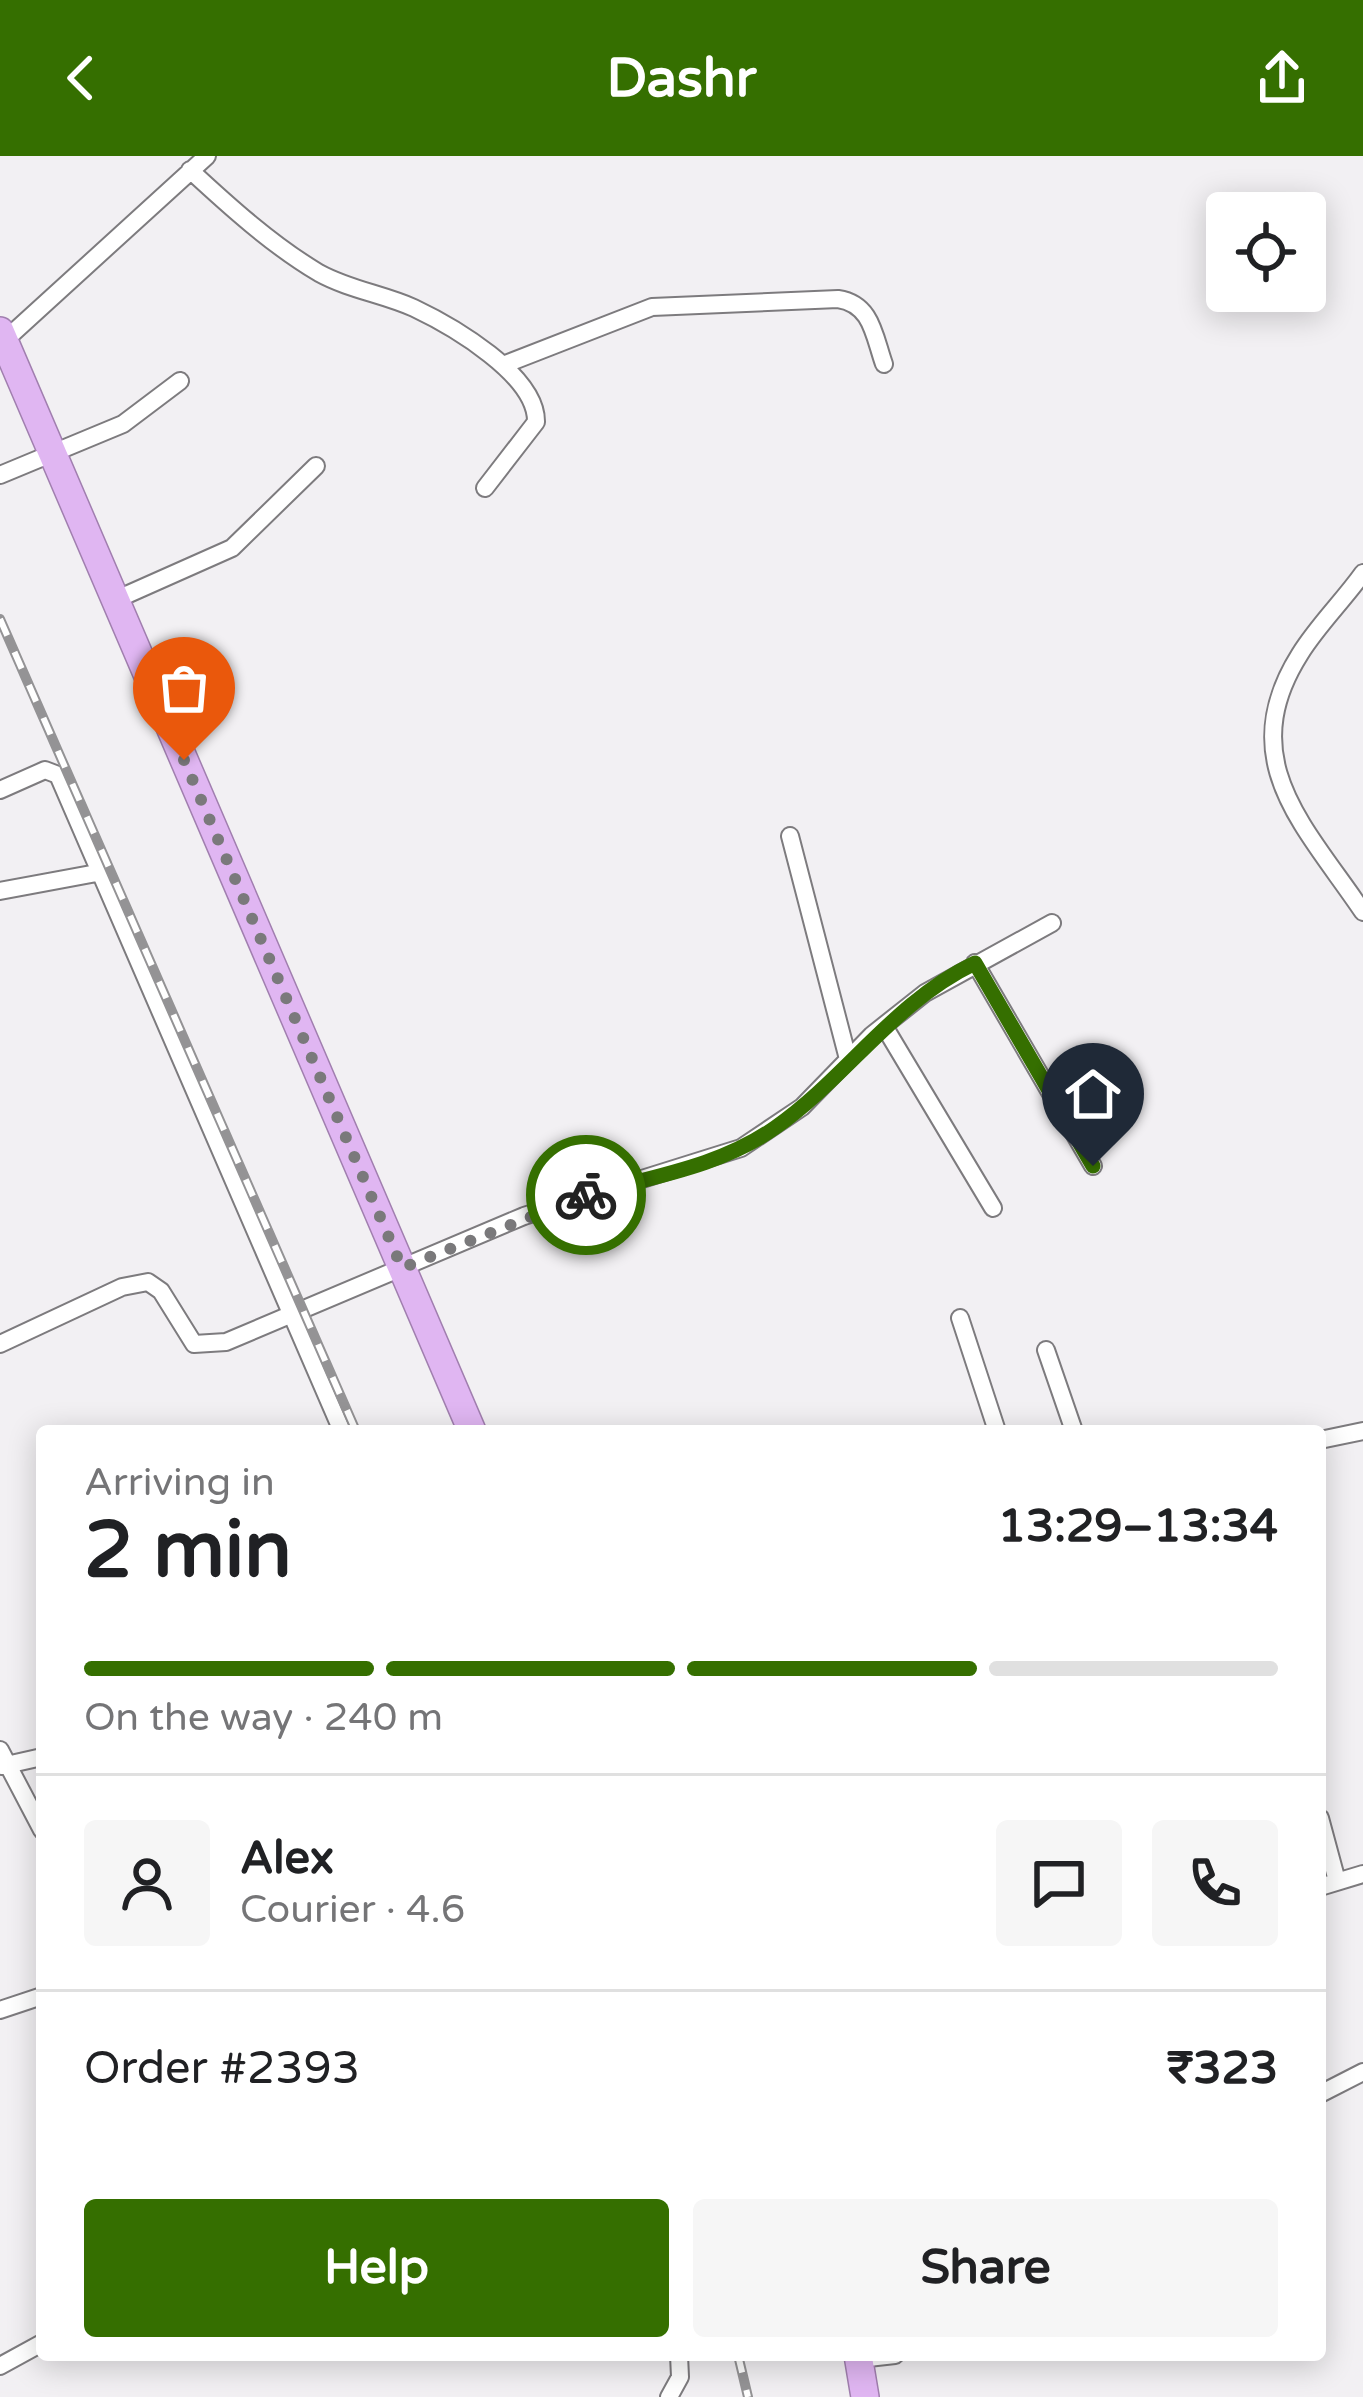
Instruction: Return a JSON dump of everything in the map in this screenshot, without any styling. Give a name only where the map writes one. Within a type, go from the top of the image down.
[{"type":"highway","points":[[2,336],[469,1425]]},
{"type":"highway","points":[[860,2361],[865,2397]]},
{"type":"street","points":[[2,336],[207,156]]},
{"type":"street","points":[[190,170],[317,272],[352,289],[415,308],[503,365],[532,402],[536,422],[485,488]]},
{"type":"street","points":[[503,365],[652,307],[838,299],[853,301],[866,313],[884,364]]},
{"type":"street","points":[[0,475],[123,424],[180,381]]},
{"type":"street","points":[[115,600],[232,548],[316,466]]},
{"type":"street","points":[[1363,573],[1286,679],[1274,711],[1270,752],[1300,820],[1363,912]]},
{"type":"street","points":[[0,790],[45,770],[58,775],[339,1425]]},
{"type":"street","points":[[790,836],[848,1059]]},
{"type":"street","points":[[0,891],[103,872]]},
{"type":"street","points":[[0,1344],[135,1282],[156,1285],[194,1344],[226,1342],[567,1200],[741,1148],[802,1107],[884,1026],[975,963],[1052,923]]},
{"type":"street","points":[[975,963],[1093,1166]]},
{"type":"street","points":[[884,1026],[993,1208]]},
{"type":"street","points":[[960,1318],[995,1425]]},
{"type":"street","points":[[1046,1350],[1072,1425]]},
{"type":"street","points":[[1326,1439],[1363,1431]]},
{"type":"street","points":[[36,1757],[3,1760],[36,1819]]},
{"type":"street","points":[[1329,1884],[1363,1874]]},
{"type":"street","points":[[0,2010],[36,1998]]},
{"type":"street","points":[[1326,2091],[1363,2072]]},
{"type":"street","points":[[0,2366],[36,2346]]},
{"type":"street","points":[[669,2397],[680,2377],[679,2361]]},
{"type":"railway","points":[[0,619],[353,1425]]},
{"type":"railway","points":[[739,2361],[748,2397]]},
{"type":"way so far","points":[[184,760],[402,1268],[586,1195]]},
{"type":"route","points":[[586,1195],[705,1162],[773,1129],[802,1107],[872,1035],[925,993],[975,963],[1093,1166]]}]
